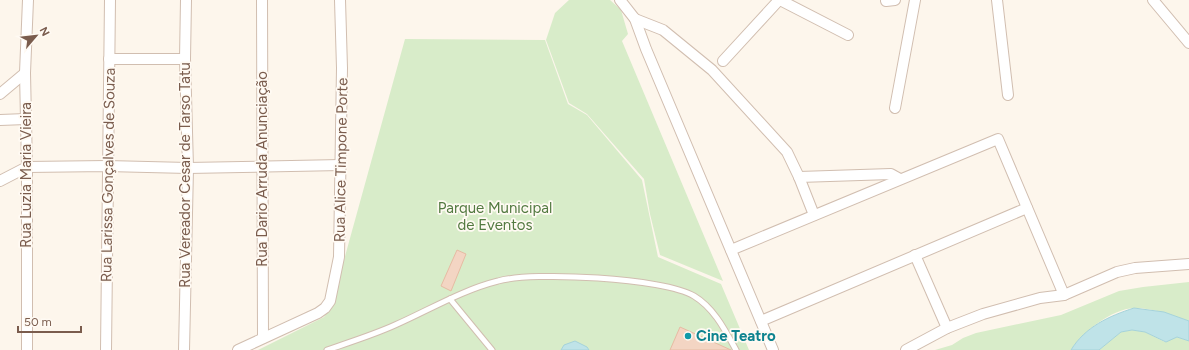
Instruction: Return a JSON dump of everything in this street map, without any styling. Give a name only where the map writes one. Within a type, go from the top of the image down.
[{"type":"street","name":"Rua Luzia Maria Vieira","points":[[27,350],[27,167],[25,73],[28,0]]},
{"type":"street","name":"Rua Larissa Gonçalves de Souza","points":[[106,350],[110,0]]},
{"type":"street","name":"Rua Vereador Cesar de Tarso Tatu","points":[[184,350],[188,168],[185,59],[186,0]]},
{"type":"street","name":"Rua Dario Arruda Anunciação","points":[[262,0],[263,338]]},
{"type":"street","name":"Rua Alice Timpone Porte","points":[[263,338],[318,313],[325,308],[330,301],[337,277],[339,257],[341,166],[342,68],[340,0]]},
{"type":"street","points":[[620,0],[635,19],[646,49],[773,350]]},
{"type":"street","points":[[723,61],[779,0],[848,35]]},
{"type":"street","points":[[896,108],[915,0]]},
{"type":"street","points":[[997,0],[1008,95]]},
{"type":"street","points":[[1153,0],[1189,43]]},
{"type":"street","points":[[635,19],[663,30],[712,70],[786,152],[799,178],[814,215]]},
{"type":"street","points":[[109,59],[185,59]]},
{"type":"street","points":[[0,94],[25,73]]},
{"type":"street","points":[[0,120],[26,119]]},
{"type":"street","points":[[731,250],[998,139],[1064,295]]},
{"type":"street","points":[[0,181],[27,167],[107,166],[188,168],[341,166]]},
{"type":"street","points":[[799,178],[891,174],[900,179]]},
{"type":"street","points":[[761,321],[1027,208]]},
{"type":"street","points":[[915,255],[947,328]]},
{"type":"street","points":[[906,350],[947,328],[983,314],[1012,305],[1064,295],[1117,272],[1135,268],[1189,264]]},
{"type":"street","points":[[238,350],[263,338]]},
{"type":"lane","points":[[327,350],[393,326],[466,292],[500,280],[518,278],[576,277],[670,287],[694,296],[720,320],[736,350]]},
{"type":"lane","points":[[450,299],[492,350]]},
{"type":"green space","points":[[569,0],[610,0],[621,10],[628,34],[622,41],[723,281],[660,255],[650,214],[644,179],[587,114],[569,103],[546,40],[555,13]]},
{"type":"green space","name":"Parque Municipal de Eventos","points":[[405,39],[545,40],[568,104],[587,115],[642,180],[658,257],[721,284],[749,350],[258,350],[324,317],[331,307]]},
{"type":"green space","points":[[1189,282],[1189,321],[1169,314],[1141,308],[1125,309],[1107,317],[1090,329],[1082,336],[1071,350],[935,350],[952,345],[963,338],[976,333],[1061,315],[1119,291]]},
{"type":"green space","points":[[1132,330],[1145,332],[1165,342],[1177,337],[1189,341],[1189,350],[1099,350],[1121,332]]},
{"type":"water","points":[[1134,308],[1164,312],[1189,321],[1189,341],[1177,337],[1166,342],[1145,332],[1132,330],[1121,332],[1099,350],[1071,350],[1083,335],[1098,323]]},
{"type":"water","points":[[575,341],[587,347],[589,350],[561,350],[564,345]]},
{"type":"building","points":[[457,250],[466,254],[451,291],[441,286]]},
{"type":"building","name":"Cine Teatro","points":[[680,327],[731,350],[670,350]]},
{"type":"place","name":"Cine Teatro","points":[[688,336]]}]
